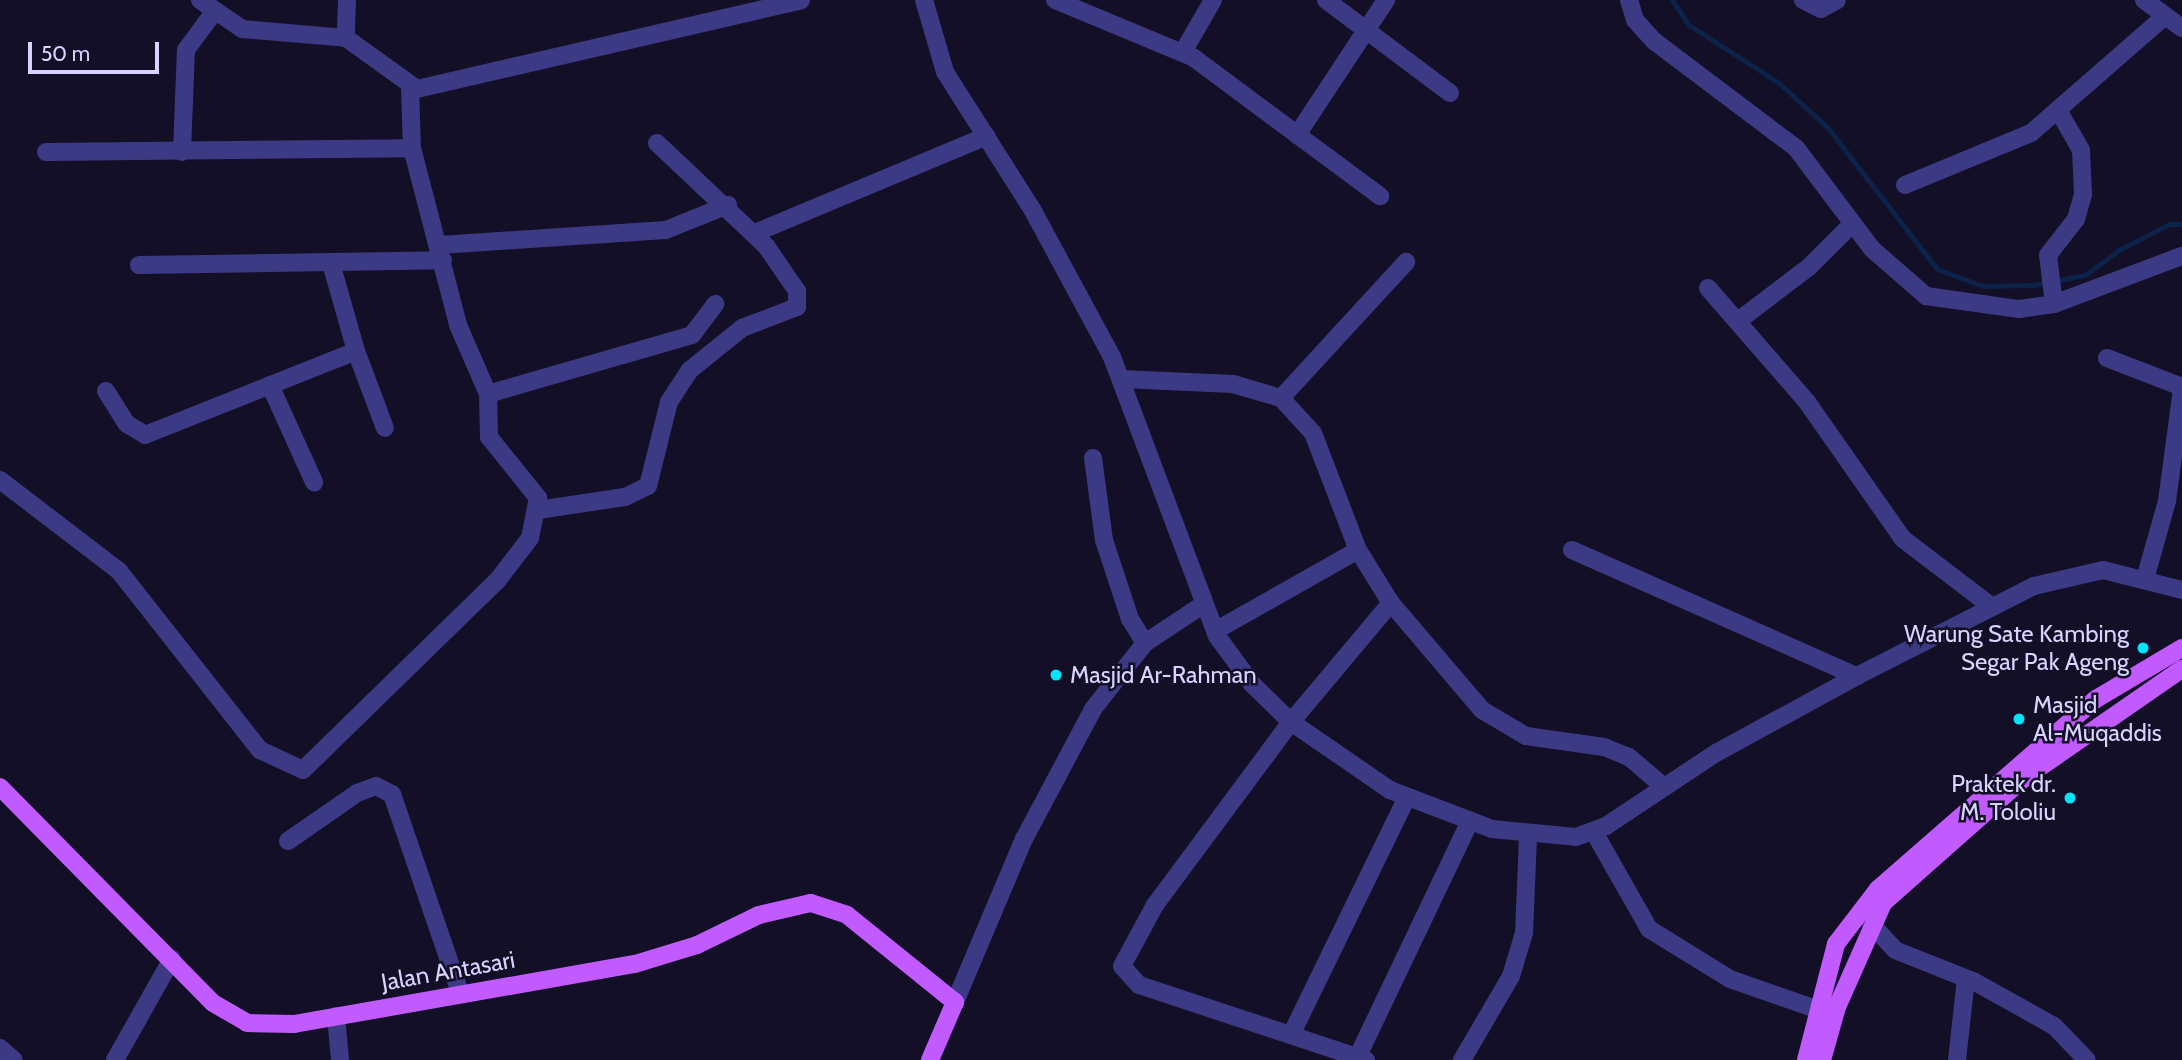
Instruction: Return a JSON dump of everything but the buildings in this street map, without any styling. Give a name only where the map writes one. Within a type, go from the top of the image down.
[{"type":"main road","points":[[1806,1060],[1836,944],[1878,888],[2066,722],[2182,648]]},
{"type":"main road","points":[[1822,1060],[1871,924],[1892,893],[2023,779],[2182,669]]},
{"type":"main road","name":"Jalan Antasari","points":[[0,787],[213,1003],[247,1023],[336,1016],[666,957],[759,915],[811,903],[847,915],[955,1002]]},
{"type":"main road","points":[[930,1060],[955,1002]]},
{"type":"street","points":[[200,0],[215,12],[261,34],[346,38],[410,86],[426,88],[723,8],[801,0]]},
{"type":"street","points":[[346,38],[347,0]]},
{"type":"street","points":[[924,0],[938,58],[987,136],[1122,379],[1201,606],[1215,631],[1252,684],[1291,722],[1331,755],[1407,797],[1470,821],[1528,836],[1594,831],[1664,787],[1857,676],[1991,606],[2081,573],[2146,579],[2182,590]]},
{"type":"street","points":[[1055,0],[1182,52],[1380,196]]},
{"type":"street","points":[[1182,52],[1213,0]]},
{"type":"street","points":[[1326,0],[1450,93]]},
{"type":"street","points":[[1297,135],[1386,0]]},
{"type":"street","points":[[1629,0],[1635,20],[1654,41],[1796,148],[1851,225],[1907,285],[1926,296],[2004,309],[2053,302],[2182,257]]},
{"type":"street","points":[[1803,0],[1821,9],[1837,0]]},
{"type":"street","points":[[2144,0],[2182,28]]},
{"type":"street","points":[[182,152],[186,50],[215,12]]},
{"type":"street","points":[[1905,185],[2023,137],[2058,110],[2165,16]]},
{"type":"street","points":[[0,480],[119,570],[260,750],[293,770],[311,764],[497,581],[530,537],[538,510],[529,483],[489,437],[488,394],[458,325],[412,148],[410,86]]},
{"type":"street","points":[[2053,302],[2048,257],[2076,219],[2084,194],[2081,150],[2058,110]]},
{"type":"street","points":[[755,233],[987,136]]},
{"type":"street","points":[[538,510],[625,497],[648,486],[669,402],[690,370],[742,328],[797,307],[797,291],[755,233],[728,205],[657,143]]},
{"type":"street","points":[[46,152],[412,148]]},
{"type":"street","points":[[139,265],[332,267],[666,230],[728,205]]},
{"type":"street","points":[[1738,321],[1809,267],[1851,225]]},
{"type":"street","points":[[1281,398],[1406,262]]},
{"type":"street","points":[[332,267],[356,351],[385,428]]},
{"type":"street","points":[[1709,288],[1807,402],[1903,539],[1991,606]]},
{"type":"street","points":[[488,394],[692,335],[715,303]]},
{"type":"street","points":[[106,391],[139,436],[356,351]]},
{"type":"street","points":[[2107,358],[2182,388],[2167,500],[2146,579]]},
{"type":"street","points":[[1122,379],[1233,384],[1281,398],[1313,433],[1358,550],[1391,603],[1482,710],[1526,736],[1604,747],[1629,757],[1664,787]]},
{"type":"street","points":[[270,385],[314,482]]},
{"type":"street","points":[[1093,458],[1104,540],[1130,619],[1145,643]]},
{"type":"street","points":[[1215,631],[1358,550]]},
{"type":"street","points":[[1572,550],[1857,676]]},
{"type":"street","points":[[1391,603],[1291,722],[1155,905],[1122,966],[1139,985],[1361,1059],[1470,821]]},
{"type":"street","points":[[955,1002],[1063,765],[1108,684],[1145,643],[1201,606]]},
{"type":"street","points":[[288,841],[357,793],[376,786],[392,794],[460,993]]},
{"type":"street","points":[[1291,1034],[1407,797]]},
{"type":"street","points":[[1594,831],[1649,929],[1730,979],[1819,1010]]},
{"type":"street","points":[[1462,1060],[1493,1013],[1521,944],[1528,836]]},
{"type":"street","points":[[1871,924],[1895,950],[1966,979],[2054,1026],[2087,1060]]},
{"type":"street","points":[[115,1060],[172,959]]},
{"type":"street","points":[[1957,1060],[1966,979]]},
{"type":"street","points":[[336,1016],[340,1060]]},
{"type":"street","points":[[0,1048],[14,1060]]},
{"type":"waterway","points":[[1672,0],[1689,25],[1779,83],[1828,128],[1937,269],[1983,286],[2033,285],[2085,275],[2119,250],[2169,224],[2182,224]]},
{"type":"place","name":"Warung Sate Kambing Segar Pak Ageng","points":[[2143,648]]},
{"type":"place","name":"Masjid Ar-Rahman","points":[[1056,675]]},
{"type":"place","name":"Masjid Al-Muqaddis","points":[[2019,719]]},
{"type":"place","name":"Praktek dr. M. Tololiu","points":[[2070,798]]}]
